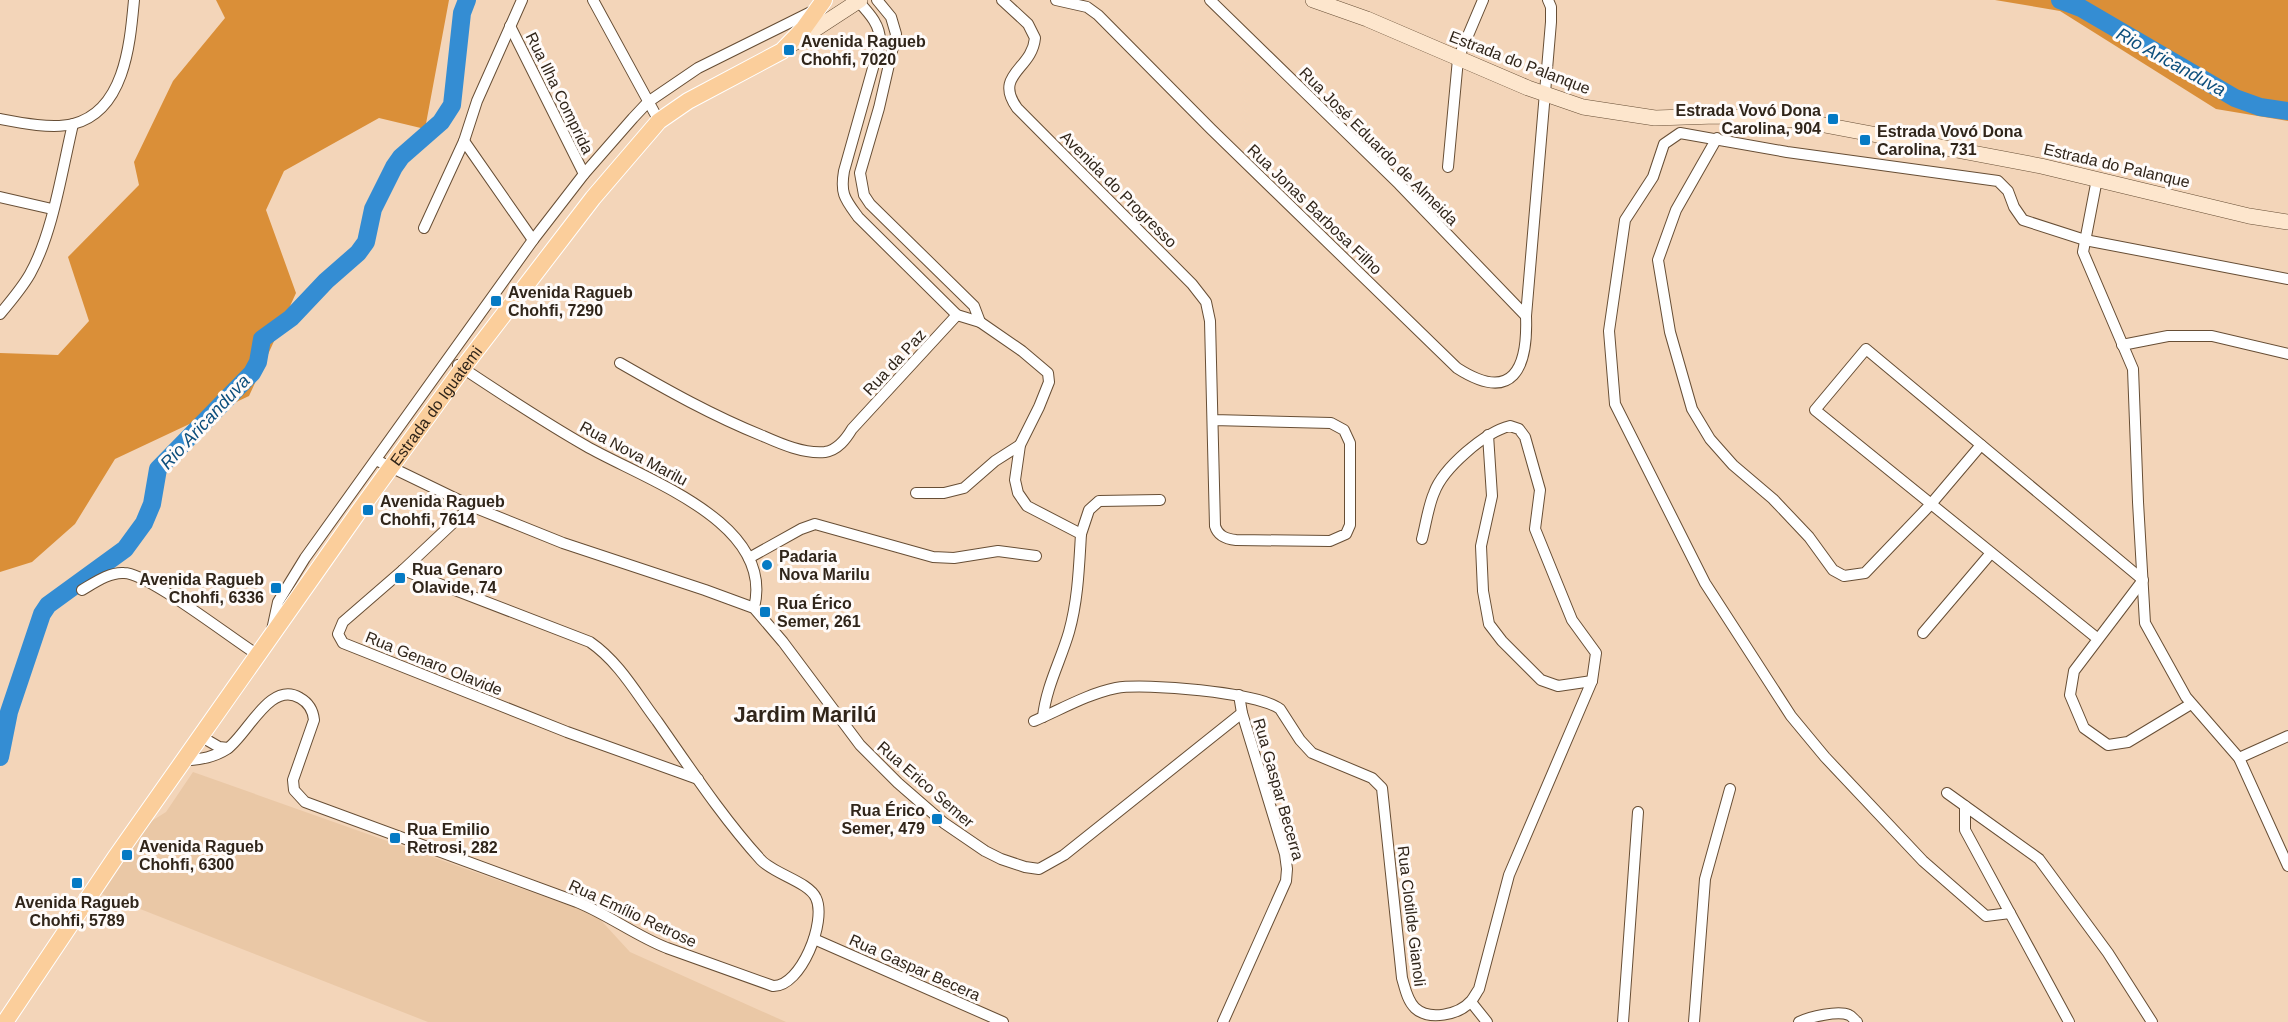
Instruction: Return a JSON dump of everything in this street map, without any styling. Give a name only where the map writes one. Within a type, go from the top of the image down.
[{"type":"main road","name":"Estrada do Iguatemi","points":[[5,1022],[183,760],[392,467],[456,364],[659,121],[688,101],[782,51],[804,28],[821,4]]},
{"type":"street","points":[[0,119],[47,125],[73,124],[97,111],[107,102],[116,88],[130,40],[134,0]]},
{"type":"street","points":[[424,228],[464,141],[477,101],[522,0]]},
{"type":"street","points":[[593,0],[659,121]]},
{"type":"street","points":[[782,51],[858,0],[877,26],[880,43],[844,171],[843,194],[858,217],[957,315],[980,322],[1047,370],[1049,377],[1039,407],[1020,445],[1015,480],[1022,501],[1036,512],[1081,534]]},
{"type":"street","points":[[877,0],[891,17],[896,34],[879,108],[860,173],[861,186],[870,204],[974,306],[980,322]]},
{"type":"street","name":"Avenida do Progresso","points":[[1002,0],[1028,24],[1035,38],[1030,56],[1011,77],[1008,88],[1010,98],[1017,108],[1192,284],[1206,302],[1210,321],[1215,526],[1221,536],[1236,540],[1330,541],[1346,534],[1350,525],[1350,443],[1344,430],[1331,423],[1213,420]]},
{"type":"street","name":"Rua Jonas Barbosa Filho","points":[[1056,0],[1087,7],[1098,15],[1457,368],[1475,379],[1500,382],[1518,370],[1527,341],[1526,316],[1551,22],[1551,7],[1548,0]]},
{"type":"street","name":"Rua José Eduardo de Almeida","points":[[1210,0],[1399,184],[1526,316]]},
{"type":"street","name":"Estrada do Palanque","points":[[1313,0],[1367,19],[1546,95],[1583,107],[1655,118],[1716,116],[1798,120],[2030,164],[2249,216],[2288,222]]},
{"type":"street","points":[[1448,167],[1458,59],[1483,0]]},
{"type":"street","points":[[271,636],[278,602],[285,588],[376,460],[456,364],[533,240],[584,174],[648,102],[698,68],[821,4]]},
{"type":"street","name":"Rua Ilha Comprida","points":[[510,26],[584,174]]},
{"type":"street","points":[[0,314],[15,297],[33,267],[45,237],[73,124]]},
{"type":"street","points":[[2010,913],[1986,916],[1923,861],[1825,757],[1791,716],[1705,583],[1615,404],[1609,331],[1626,220],[1653,177],[1664,144],[1680,133],[1787,152],[1998,181],[2008,191],[2014,207],[2023,220],[2085,240],[2288,279]]},
{"type":"street","points":[[1717,138],[1676,210],[1658,260],[1670,332],[1692,409],[1710,439],[1733,465],[1773,499],[1809,537],[1833,570],[1844,576],[1865,573],[1931,504],[1981,445]]},
{"type":"street","points":[[464,141],[533,240]]},
{"type":"street","points":[[2097,179],[2083,252],[2133,369],[2145,623],[2186,697],[2239,758],[2288,866]]},
{"type":"street","points":[[0,196],[52,209]]},
{"type":"street","name":"Rua da Paz","points":[[620,363],[696,407],[729,423],[793,447],[808,451],[829,451],[845,440],[852,429],[957,315]]},
{"type":"street","points":[[2122,345],[2168,336],[2212,336],[2288,354]]},
{"type":"street","points":[[2098,639],[1815,410],[1866,350],[2143,580]]},
{"type":"street","name":"Rua Nova Marilu","points":[[456,364],[586,446],[702,507],[734,537],[749,558],[756,579],[758,595],[754,608]]},
{"type":"street","points":[[1422,539],[1434,492],[1442,478],[1488,435],[1514,426],[1525,436],[1540,490],[1535,529],[1572,620],[1596,653],[1592,681],[1509,875],[1479,989],[1471,1002],[1487,1022]]},
{"type":"street","points":[[1488,435],[1492,496],[1481,546],[1483,591],[1489,624],[1502,640],[1542,680],[1550,685],[1567,686],[1592,681]]},
{"type":"street","points":[[916,493],[944,493],[964,488],[995,461],[1020,445]]},
{"type":"street","name":"Rua Erico Semer","points":[[376,460],[471,506],[563,543],[754,608],[876,762],[944,823],[970,842],[1001,859],[1025,867],[1039,869],[1064,855],[1242,713]]},
{"type":"street","points":[[1160,500],[1099,501],[1089,510],[1081,534],[1077,595],[1070,629],[1038,719],[1103,692],[1129,687],[1239,695]]},
{"type":"street","name":"Rua Genaro Olavide","points":[[471,506],[343,622],[338,634],[343,643],[567,732],[698,779]]},
{"type":"street","points":[[749,558],[801,529],[815,524],[933,557],[954,558],[998,551],[1036,556]]},
{"type":"street","points":[[1923,633],[1991,553]]},
{"type":"street","name":"Rua Emílio Retrose","points":[[183,760],[206,759],[228,748],[270,701],[284,694],[291,694],[306,702],[314,714],[314,720],[293,780],[294,790],[305,802],[577,902],[603,913],[654,943],[773,986],[783,986],[788,982],[800,966],[814,939],[819,914],[817,899],[814,894],[766,865],[698,779],[618,668],[590,642],[403,570]]},
{"type":"street","points":[[82,590],[112,575],[133,573],[164,591],[258,655]]},
{"type":"street","points":[[2143,580],[2073,671],[2070,695],[2084,728],[2108,745],[2128,742],[2191,704]]},
{"type":"street","name":"Rua Gaspar Becerra","points":[[1223,1022],[1280,895],[1287,869],[1285,854],[1242,713],[1239,695]]},
{"type":"street","name":"Rua Clotilde Gianoli","points":[[1239,695],[1274,705],[1280,709],[1300,740],[1312,753],[1372,778],[1380,784],[1402,978],[1408,998],[1414,1007],[1423,1013],[1443,1015],[1471,1002]]},
{"type":"street","points":[[200,736],[219,747],[228,748]]},
{"type":"street","points":[[2239,758],[2288,736]]},
{"type":"street","points":[[1694,1022],[1705,879],[1730,789]]},
{"type":"street","points":[[1947,793],[2039,860],[2108,953],[2152,1022]]},
{"type":"street","points":[[1965,806],[1965,830],[2069,1022]]},
{"type":"street","points":[[1623,1022],[1638,812]]},
{"type":"street","name":"Rua Gaspar Becera","points":[[814,939],[1004,1022]]},
{"type":"street","points":[[1799,1022],[1808,1017],[1834,1014],[1849,1015],[1857,1022]]},
{"type":"shaded area","points":[[216,0],[449,0],[425,129],[379,118],[284,171],[266,210],[296,293],[249,396],[115,459],[75,524],[32,562],[0,572],[0,353],[58,355],[89,321],[68,257],[139,185],[134,162],[173,81],[225,18]]},
{"type":"shaded area","points":[[1995,0],[2288,0],[2288,121],[2216,109],[2060,11]]},
{"type":"shaded area","points":[[193,772],[596,915],[630,952],[786,1022],[428,1022],[102,894],[150,822],[166,812]]},
{"type":"waterway","name":"Rio Aricanduva","points":[[0,757],[9,712],[42,614],[48,605],[125,549],[144,523],[152,504],[158,469],[252,373],[258,362],[262,339],[291,318],[326,281],[358,253],[366,242],[373,209],[394,167],[401,157],[441,122],[452,105],[462,13],[467,0]]},
{"type":"waterway","name":"Rio Aricanduva","points":[[2060,0],[2081,8],[2235,98],[2260,107],[2288,111]]},
{"type":"place","name":"Avenida Ragueb Chohfi, 7020","points":[[789,50]]},
{"type":"place","name":"Estrada Vovó Dona Carolina, 904","points":[[1833,119]]},
{"type":"place","name":"Estrada Vovó Dona Carolina, 731","points":[[1865,140]]},
{"type":"place","name":"Avenida Ragueb Chohfi, 7290","points":[[496,301]]},
{"type":"place","name":"Avenida Ragueb Chohfi, 7614","points":[[368,510]]},
{"type":"place","name":"Padaria Nova Marilu","points":[[767,565]]},
{"type":"place","name":"Rua Genaro Olavide, 74","points":[[400,578]]},
{"type":"place","name":"Avenida Ragueb Chohfi, 6336","points":[[276,588]]},
{"type":"place","name":"Rua Érico Semer, 261","points":[[765,612]]},
{"type":"place","name":"Rua Érico Semer, 479","points":[[937,819]]},
{"type":"place","name":"Rua Emilio Retrosi, 282","points":[[395,838]]},
{"type":"place","name":"Avenida Ragueb Chohfi, 6300","points":[[127,855]]},
{"type":"place","name":"Avenida Ragueb Chohfi, 5789","points":[[77,883]]},
{"type":"district","name":"Jardim Marilú","points":[[805,714]]}]
